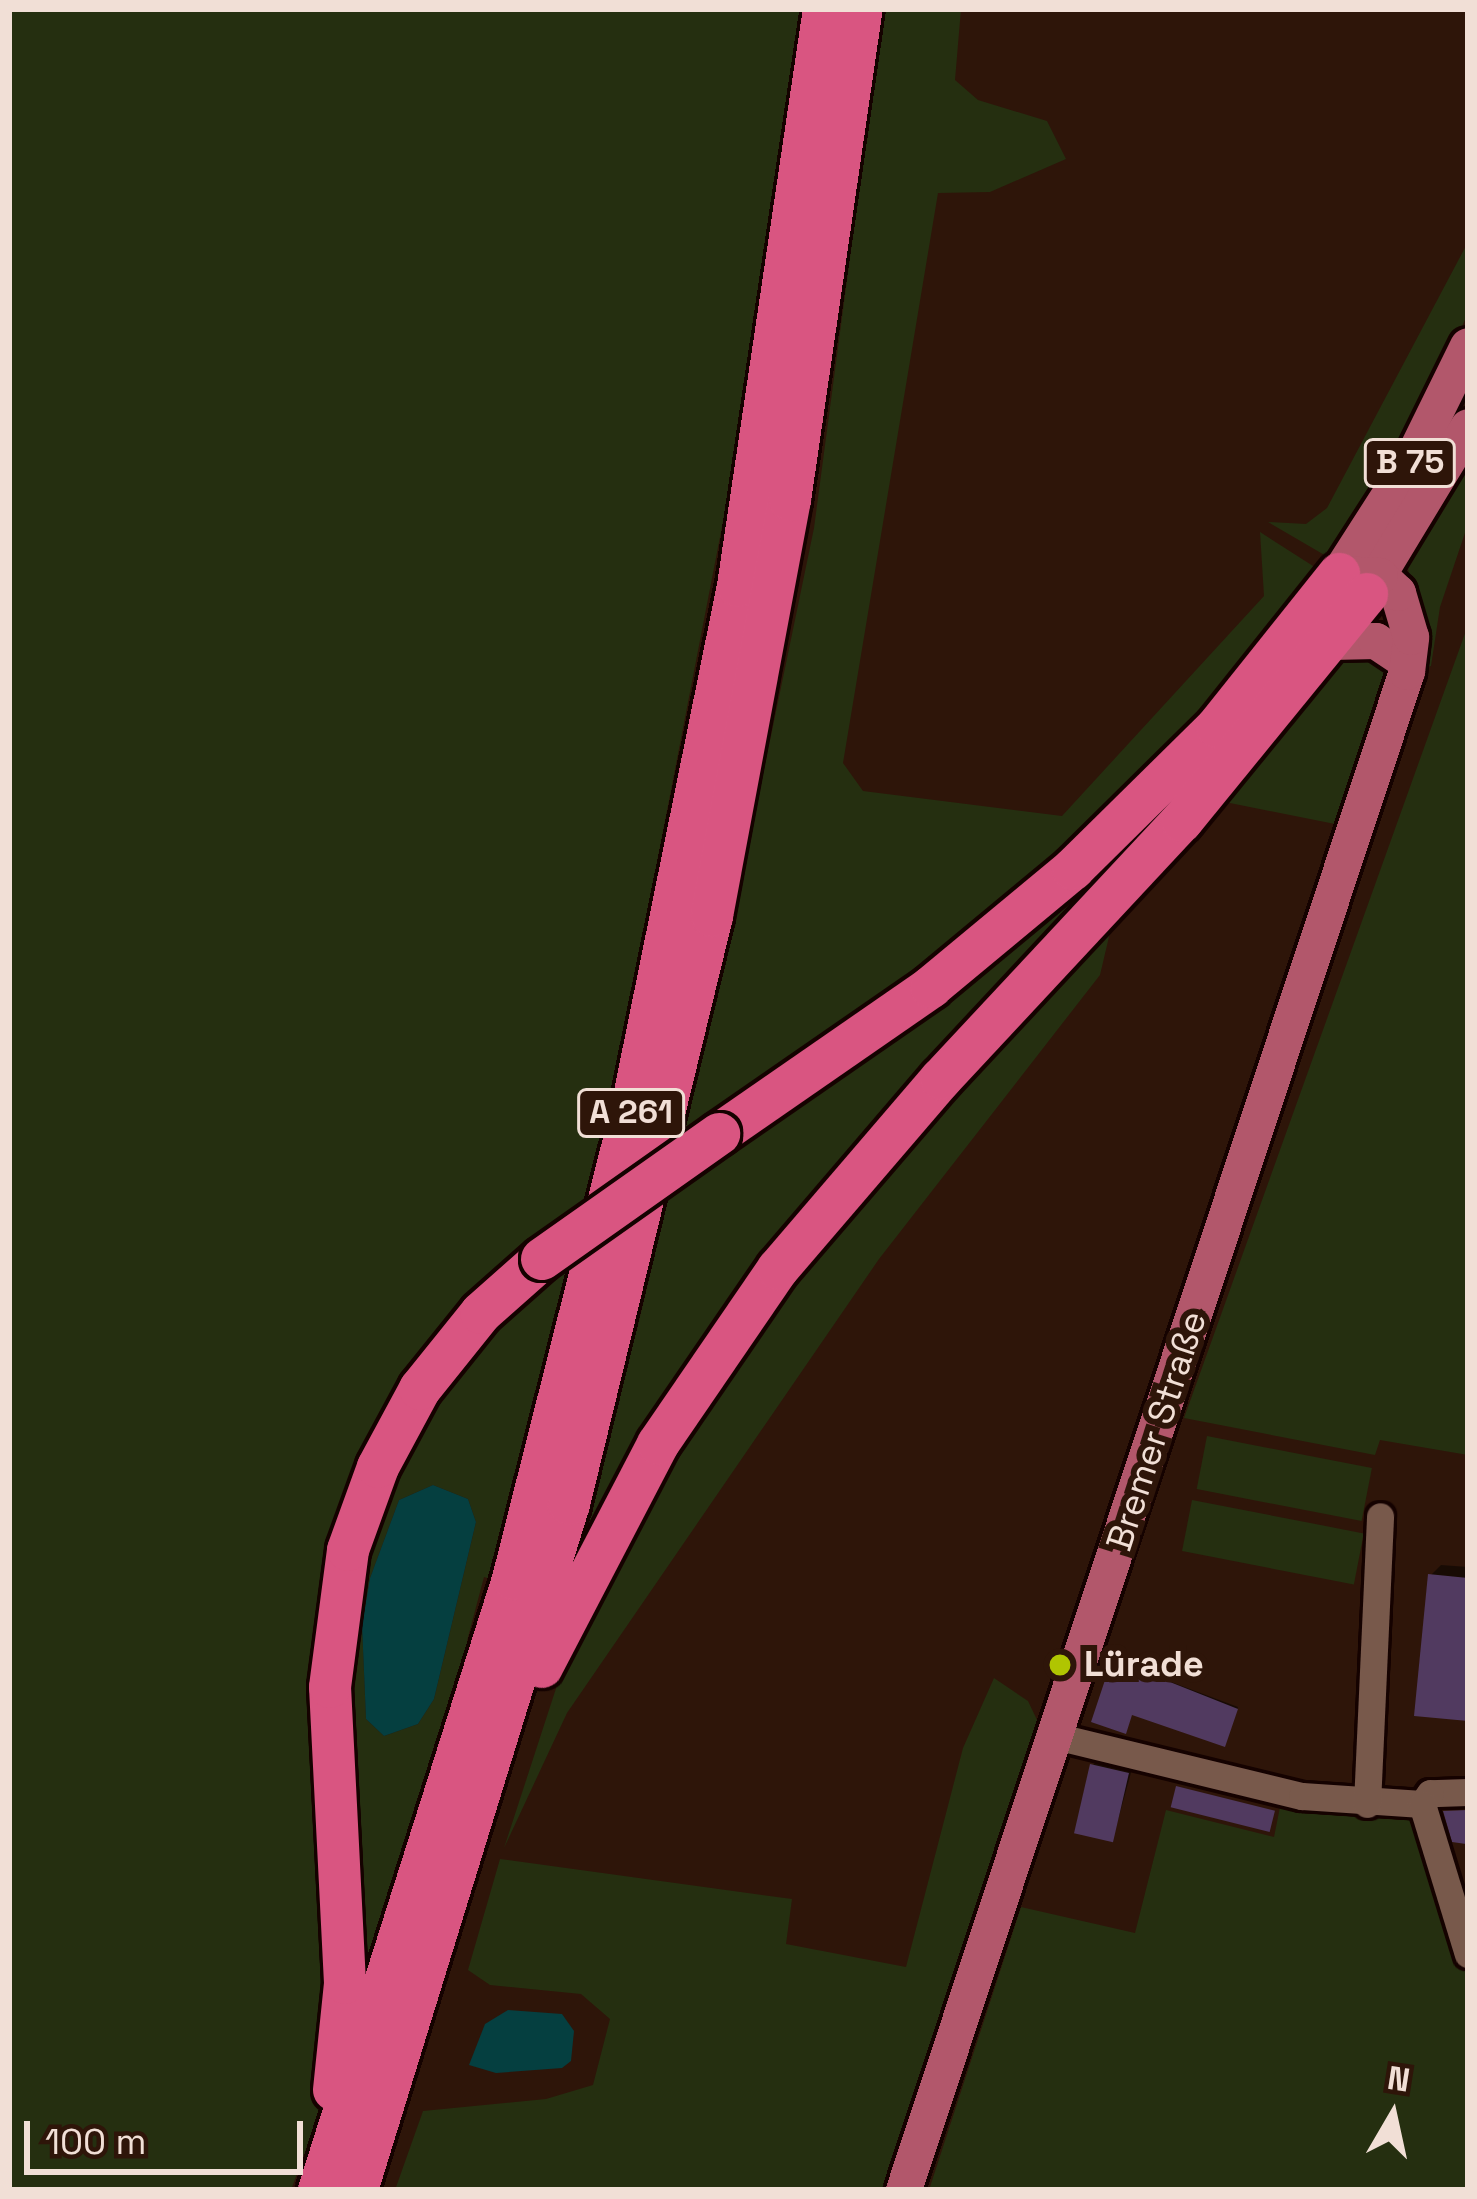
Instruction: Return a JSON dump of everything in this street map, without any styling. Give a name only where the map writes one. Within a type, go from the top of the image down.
[{"type":"highway","name":"A 261","points":[[318,2190],[507,1600],[630,1117],[742,563],[824,9]]},
{"type":"highway","name":"A 261","points":[[357,2190],[512,1707],[712,916],[790,500],[862,9]]},
{"type":"highway","points":[[318,2190],[345,1983],[330,1687],[348,1550],[378,1466],[420,1389],[481,1313],[542,1259],[931,987],[1073,869],[1362,581]]},
{"type":"highway","points":[[512,1707],[548,1658],[667,1430],[778,1269],[927,1094],[1182,821],[1330,642],[1362,581]]},
{"type":"main road","name":"B 75","points":[[1362,581],[1411,462],[1468,346]]},
{"type":"main road","name":"B 75","points":[[1362,581],[1468,427]]},
{"type":"main road","points":[[1362,581],[1406,666]]},
{"type":"main road","points":[[1330,642],[1376,641],[1406,666]]},
{"type":"main road","name":"Bremer Straße","points":[[904,2190],[1406,666]]},
{"type":"lane","points":[[1367,1804],[1380,1516]]},
{"type":"lane","points":[[1055,1736],[1301,1796],[1367,1804],[1422,1804]]},
{"type":"lane","points":[[1422,1804],[1430,1793],[1468,1792]]},
{"type":"lane","points":[[1422,1804],[1468,1954]]},
{"type":"green space","points":[[9,9],[802,9],[744,413],[594,1188],[491,1579],[484,1577],[467,1641],[473,1644],[364,2001],[342,1678],[357,1562],[373,1508],[441,1382],[501,1310],[549,1274],[541,1239],[465,1310],[421,1365],[360,1476],[334,1552],[316,1646],[339,1974],[319,2114],[291,2190],[9,2190]],"holes":[[[433,1485],[468,1499],[476,1522],[434,1699],[418,1724],[384,1736],[366,1719],[362,1624],[370,1578],[399,1500]]]},
{"type":"green space","points":[[883,9],[961,9],[955,80],[978,100],[1047,121],[1066,159],[990,192],[938,193],[843,763],[863,791],[1062,816],[1264,596],[1260,532],[1324,573],[1218,705],[1108,820],[915,984],[705,1128],[699,1169],[1022,928],[1216,743],[1332,600],[1347,601],[1256,721],[804,1217],[660,1415],[575,1579],[569,1574],[638,1325],[731,929],[814,528]]},
{"type":"green space","points":[[1468,242],[1468,313],[1422,416],[1333,560],[1268,522],[1306,524],[1327,508]]},
{"type":"green space","points":[[1468,447],[1468,524],[1440,607],[1431,666],[1422,669],[1407,561]]},
{"type":"green space","points":[[1468,625],[1468,1455],[1380,1440],[1375,1455],[1184,1418]]},
{"type":"green space","points":[[1379,657],[1390,681],[1345,826],[1215,800],[1331,659]]},
{"type":"green space","points":[[1116,907],[1100,975],[879,1259],[567,1713],[504,1848],[562,1670],[682,1433],[822,1231]]},
{"type":"green space","points":[[1207,1436],[1372,1468],[1362,1521],[1197,1489]]},
{"type":"green space","points":[[1192,1500],[1364,1533],[1354,1584],[1182,1551]]},
{"type":"green space","points":[[994,1678],[1028,1701],[1038,1722],[890,2190],[395,2190],[423,2111],[546,2099],[593,2085],[610,2019],[581,1994],[490,1985],[468,1970],[500,1859],[792,1899],[786,1944],[906,1967],[963,1748]]},
{"type":"green space","points":[[1283,1792],[1422,1804],[1468,1958],[1468,2190],[929,2190],[1021,1907],[1135,1933],[1166,1810],[1274,1837]]},
{"type":"water","points":[[433,1485],[468,1499],[476,1522],[434,1699],[418,1724],[384,1736],[366,1719],[362,1625],[370,1578],[399,1500]]},
{"type":"water","points":[[508,2010],[562,2014],[574,2031],[571,2061],[562,2068],[496,2073],[469,2065],[485,2024]]},
{"type":"building","points":[[1428,1574],[1468,1578],[1468,1721],[1414,1716]]},
{"type":"building","points":[[1112,1659],[1238,1709],[1225,1747],[1132,1715],[1126,1734],[1091,1722]]},
{"type":"building","points":[[1090,1764],[1129,1773],[1113,1842],[1074,1833]]},
{"type":"building","points":[[1176,1786],[1275,1811],[1270,1832],[1171,1807]]},
{"type":"building","points":[[1468,1810],[1466,1844],[1452,1842],[1443,1811]]},
{"type":"place","name":"Lürade","points":[[1060,1665]]}]
